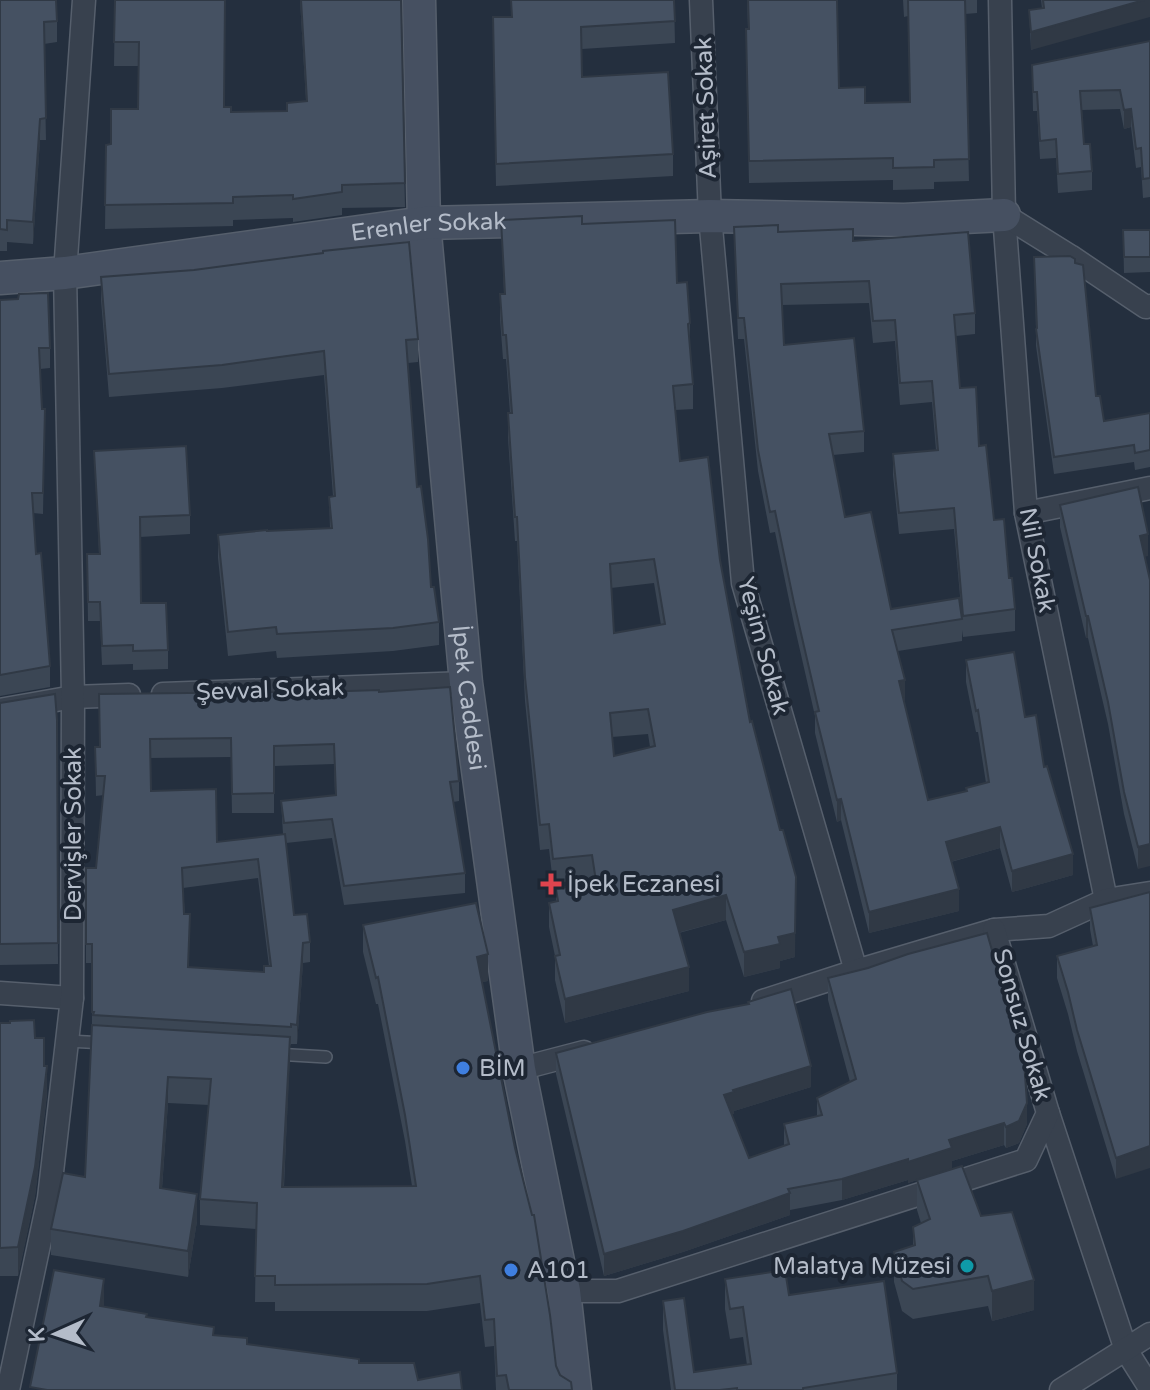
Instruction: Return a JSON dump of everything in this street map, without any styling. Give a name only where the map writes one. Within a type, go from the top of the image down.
[{"type":"main road","name":"İpek Caddesi","points":[[419,0],[424,223],[466,683],[519,1069],[564,1291],[575,1390]]},
{"type":"main road","name":"Erenler Sokak","points":[[0,278],[65,273],[424,223],[710,216],[904,220],[1004,215]]},
{"type":"street","name":"Dervişler Sokak","points":[[8,1390],[49,1198],[72,998],[73,697],[65,273],[84,0]]},
{"type":"street","name":"Aşiret Sokak","points":[[701,0],[710,216]]},
{"type":"street","name":"Nil Sokak","points":[[1000,0],[1004,215],[1026,513],[1106,900]]},
{"type":"street","points":[[1004,215],[1146,307],[1150,306]]},
{"type":"street","name":"Yeşim Sokak","points":[[710,216],[743,583],[856,971]]},
{"type":"street","points":[[1026,513],[1150,488]]},
{"type":"street","name":"Şevval Sokak","points":[[0,710],[73,697],[466,683]]},
{"type":"street","points":[[744,1007],[994,930],[1049,926],[1106,900],[1150,893]]},
{"type":"street","name":"Sonsuz Sokak","points":[[564,1291],[618,1291],[1026,1160],[1048,1113],[994,930]]},
{"type":"street","points":[[0,993],[72,998]]},
{"type":"street","points":[[519,1069],[610,1045]]},
{"type":"street","points":[[1048,1113],[1126,1350],[1150,1388]]},
{"type":"street","points":[[1061,1390],[1150,1334]]},
{"type":"lane","points":[[67,1041],[113,1044]]},
{"type":"lane","points":[[265,1053],[326,1057]]},
{"type":"building","points":[[0,0],[56,0],[57,21],[44,22],[46,118],[40,119],[33,222],[7,220],[7,230],[0,229]]},
{"type":"building","points":[[115,0],[225,0],[224,107],[231,107],[231,112],[287,111],[287,103],[307,101],[301,0],[401,0],[405,183],[342,185],[342,192],[293,199],[293,195],[233,197],[233,203],[105,205],[106,145],[111,144],[111,109],[138,109],[139,42],[114,42]]},
{"type":"building","points":[[511,0],[674,0],[675,21],[581,27],[582,77],[668,72],[673,154],[496,164],[493,17],[512,17]]},
{"type":"building","points":[[748,0],[837,0],[839,88],[865,87],[865,103],[910,102],[908,0],[965,0],[969,159],[934,160],[934,167],[893,168],[893,158],[749,161]]},
{"type":"building","points":[[1043,0],[1144,0],[1031,32],[1029,10],[1044,8]]},
{"type":"building","points":[[1150,41],[1150,178],[1143,179],[1141,148],[1136,149],[1131,109],[1124,110],[1120,90],[1080,91],[1084,144],[1090,144],[1092,171],[1058,174],[1056,139],[1040,141],[1032,65]]},
{"type":"building","points":[[582,216],[582,224],[675,220],[677,283],[687,282],[693,384],[673,386],[680,461],[708,457],[720,560],[750,722],[796,877],[795,933],[778,937],[780,944],[744,952],[726,895],[673,910],[689,967],[565,999],[555,956],[560,955],[549,903],[558,901],[556,889],[596,881],[592,855],[553,859],[549,824],[540,825],[525,677],[508,413],[512,413],[500,294],[505,294],[501,220]],"holes":[[[654,559],[665,624],[614,633],[610,564]],[[648,709],[655,746],[614,756],[610,713]]]},
{"type":"building","points":[[778,225],[778,232],[853,229],[853,241],[968,232],[975,313],[954,315],[960,388],[976,387],[979,446],[986,445],[994,520],[1004,519],[1015,609],[963,616],[954,508],[899,513],[893,454],[938,450],[932,381],[900,383],[895,320],[873,321],[869,281],[781,284],[784,345],[854,338],[864,431],[829,434],[845,517],[871,512],[891,609],[959,598],[962,619],[892,630],[905,680],[899,681],[928,800],[967,791],[966,788],[989,782],[978,710],[966,660],[1014,652],[1025,717],[1036,715],[1044,767],[1047,766],[1073,854],[1012,871],[1000,827],[946,842],[959,889],[869,912],[841,799],[837,800],[815,712],[819,711],[775,511],[770,512],[758,450],[744,318],[738,318],[734,227]]},
{"type":"building","points":[[1123,230],[1150,230],[1150,257],[1124,257]]},
{"type":"building","points":[[409,242],[418,339],[406,340],[417,487],[421,486],[431,587],[434,587],[439,622],[393,628],[277,634],[276,627],[228,632],[218,535],[332,528],[329,497],[335,496],[324,351],[222,365],[109,374],[101,277],[194,270]]},
{"type":"building","points":[[1070,256],[1075,263],[1083,265],[1096,396],[1100,396],[1104,421],[1150,413],[1150,450],[1135,453],[1134,445],[1054,457],[1036,329],[1034,257]]},
{"type":"building","points":[[48,293],[50,348],[39,348],[42,409],[45,409],[43,493],[32,493],[36,554],[41,553],[50,666],[0,675],[0,300],[18,299],[19,294]]},
{"type":"building","points":[[186,446],[190,515],[140,517],[141,603],[166,603],[168,650],[133,651],[133,645],[102,646],[100,602],[88,602],[87,554],[100,554],[94,451]]},
{"type":"building","points":[[1138,487],[1148,534],[1140,536],[1150,580],[1150,844],[1138,847],[1124,792],[1108,702],[1060,505]]},
{"type":"building","points":[[450,687],[459,781],[450,782],[465,873],[344,886],[332,819],[284,823],[281,801],[336,795],[334,744],[274,746],[274,793],[232,794],[231,738],[150,739],[151,791],[216,789],[217,842],[285,834],[294,915],[307,914],[310,942],[303,943],[297,1025],[93,1015],[92,944],[86,944],[86,868],[96,868],[105,776],[96,776],[95,747],[100,747],[99,694],[319,689],[319,692]],"holes":[[[258,859],[271,966],[264,966],[264,972],[188,967],[190,914],[184,914],[182,868]]]},
{"type":"building","points":[[55,694],[58,943],[0,944],[0,703]]},
{"type":"building","points":[[1150,892],[1150,1146],[1116,1158],[1057,956],[1097,945],[1090,908]]},
{"type":"building","points":[[476,903],[488,954],[477,957],[515,1148],[534,1215],[556,1366],[560,1375],[571,1382],[572,1390],[509,1390],[506,1375],[497,1376],[494,1319],[485,1320],[480,1276],[427,1284],[275,1285],[275,1276],[255,1276],[257,1203],[200,1199],[211,1079],[168,1077],[160,1188],[197,1194],[188,1251],[51,1229],[63,1173],[85,1177],[92,1025],[290,1037],[282,1187],[416,1186],[378,977],[363,925]]},
{"type":"building","points":[[987,933],[1024,1061],[1027,1103],[1019,1121],[949,1140],[952,1148],[908,1162],[908,1159],[842,1179],[788,1189],[790,1193],[683,1231],[604,1254],[556,1053],[707,1012],[749,1004],[791,989],[811,1066],[724,1095],[749,1158],[789,1144],[784,1124],[822,1115],[817,1098],[856,1079],[828,978]]},
{"type":"building","points":[[34,1020],[35,1038],[44,1038],[44,1066],[47,1066],[35,1167],[18,1247],[0,1248],[0,1023]]},
{"type":"building","name":"Malatya Müzesi","points":[[962,1166],[981,1216],[1012,1212],[1034,1280],[992,1291],[988,1276],[913,1289],[902,1281],[894,1252],[915,1245],[913,1227],[930,1219],[917,1180]]},
{"type":"building","points":[[54,1270],[104,1279],[100,1306],[147,1314],[146,1317],[214,1327],[213,1335],[247,1338],[247,1344],[359,1359],[359,1363],[414,1363],[418,1380],[460,1372],[462,1390],[47,1390],[30,1387]]},
{"type":"building","points":[[785,1270],[789,1295],[884,1281],[897,1373],[803,1390],[675,1390],[663,1301],[684,1298],[694,1372],[751,1364],[743,1307],[730,1309],[725,1279]]},
{"type":"place","name":"İpek Eczanesi","points":[[551,884]]},
{"type":"place","name":"BİM","points":[[463,1068]]},
{"type":"place","name":"Malatya Müzesi","points":[[967,1266]]},
{"type":"place","name":"A101","points":[[511,1270]]}]
